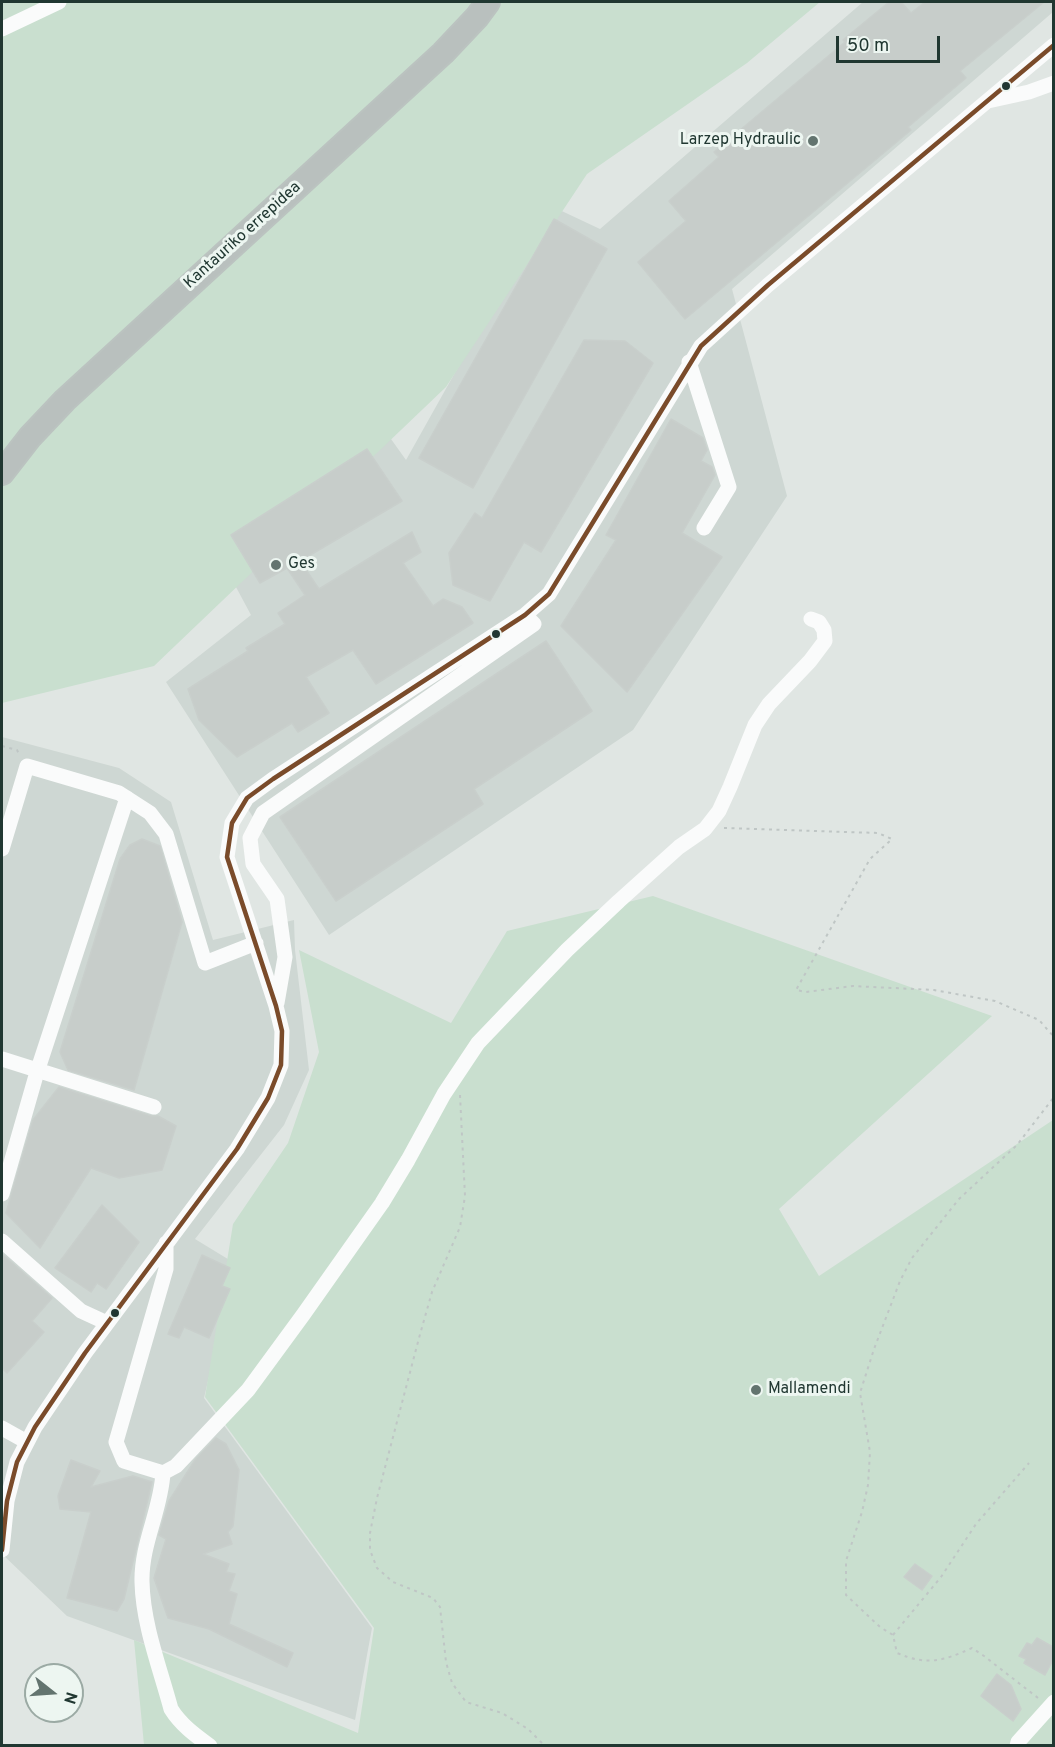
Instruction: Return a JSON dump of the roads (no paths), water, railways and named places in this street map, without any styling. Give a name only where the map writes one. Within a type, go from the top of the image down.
[{"type":"highway","name":"Kantauriko errepidea","points":[[2,473],[30,437],[81,385],[443,53],[488,2]]},
{"type":"street","points":[[2,29],[59,2]]},
{"type":"street","points":[[2,1550],[7,1501],[16,1462],[35,1427],[107,1323],[237,1149],[268,1098],[281,1065],[282,1031],[276,1006],[227,857],[232,823],[247,798],[525,615],[549,594],[700,346],[768,285],[1053,45]]},
{"type":"street","points":[[986,102],[1029,92],[1053,83]]},
{"type":"street","points":[[689,362],[729,487],[704,528]]},
{"type":"street","points":[[276,1006],[285,957],[278,899],[253,864],[250,838],[263,813],[534,624],[525,615]]},
{"type":"street","points":[[166,1243],[166,1269],[116,1442],[124,1461],[163,1473],[176,1466],[248,1390],[382,1203],[459,1071],[483,1037],[567,950],[679,847],[705,829],[719,811],[755,725],[769,704],[810,661],[825,641],[824,630],[819,622],[811,619]]},
{"type":"street","points":[[2,849],[27,766],[119,793],[150,813],[166,834],[205,963],[256,943]]},
{"type":"street","points":[[2,1194],[37,1072],[127,798]]},
{"type":"street","points":[[2,1059],[37,1072],[154,1107]]},
{"type":"street","points":[[2,1240],[81,1311],[107,1323]]},
{"type":"street","points":[[2,1428],[27,1442]]},
{"type":"street","points":[[163,1473],[162,1492],[148,1535],[142,1582],[148,1628],[171,1709],[187,1729],[210,1746]]},
{"type":"street","points":[[1017,1746],[1051,1704]]},
{"type":"place","name":"Larzep Hydraulic","points":[[813,141]]},
{"type":"place","name":"Ges","points":[[276,565]]},
{"type":"place","name":"Mallamendi","points":[[756,1390]]}]
